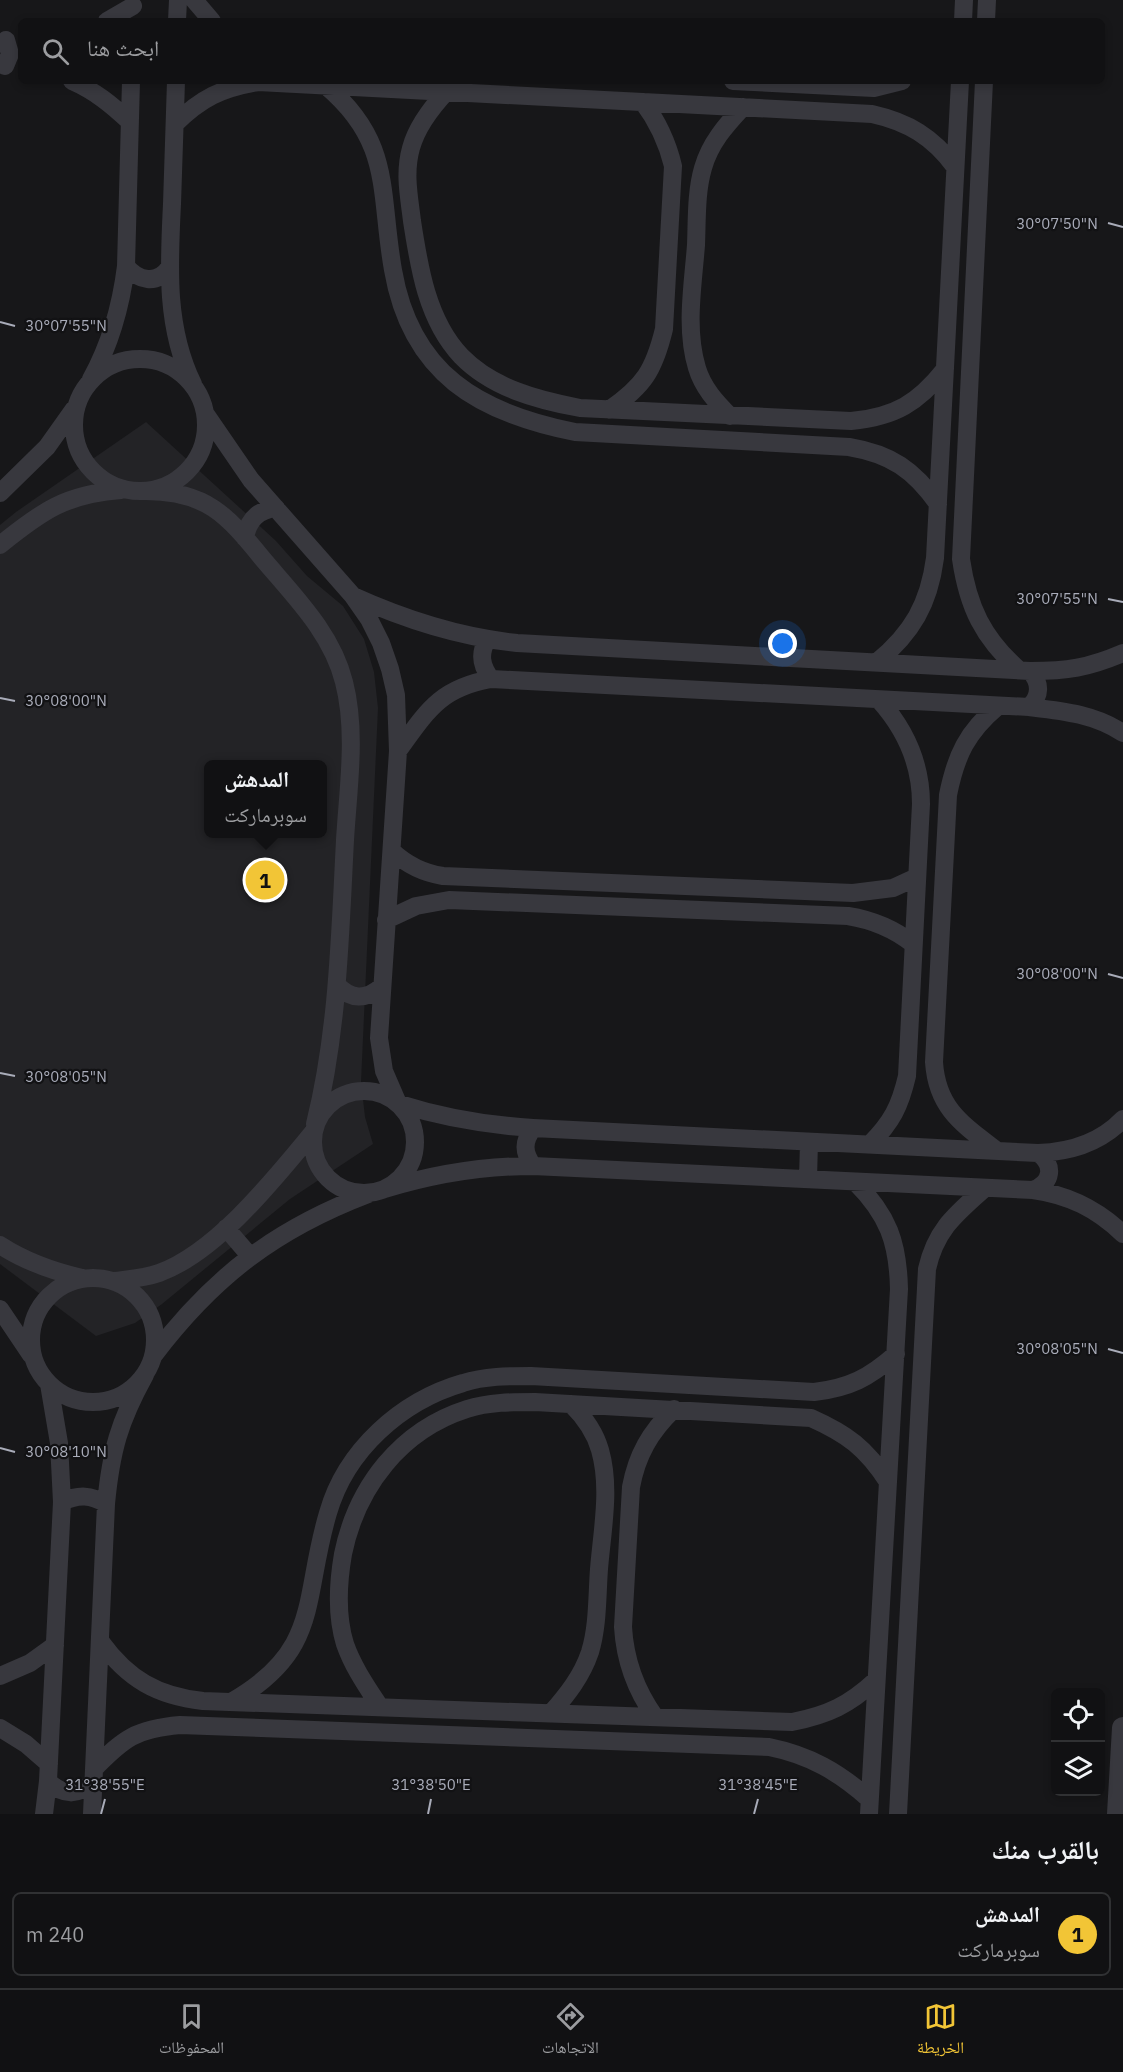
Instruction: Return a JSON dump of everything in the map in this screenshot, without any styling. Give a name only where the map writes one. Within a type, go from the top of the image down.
[{"type":"street","points":[[177,18],[178,0]]},
{"type":"street","points":[[194,0],[209,18]]},
{"type":"street","points":[[963,18],[964,0]]},
{"type":"street","points":[[986,18],[987,0]]},
{"type":"street","points":[[114,18],[133,9]]},
{"type":"street","points":[[9,40],[9,67]]},
{"type":"street","points":[[79,84],[110,103],[130,122]]},
{"type":"street","points":[[0,493],[47,447],[77,405],[99,364],[114,326],[120,307],[126,266],[131,84]]},
{"type":"street","points":[[0,545],[52,506],[74,497],[125,489],[167,491],[188,495],[224,516],[312,617],[326,637],[344,681],[349,705],[350,754],[337,986],[329,1060],[314,1128],[313,1147],[317,1163],[325,1176],[338,1186],[352,1192],[377,1192],[399,1180],[410,1167],[416,1151],[416,1134],[410,1118],[389,1087],[380,1055],[379,1038],[398,751],[397,704],[390,669],[373,627],[353,596],[240,466],[205,413],[188,374],[175,332],[169,268],[176,84]]},
{"type":"street","points":[[175,123],[192,107],[212,94],[246,84]]},
{"type":"street","points":[[310,84],[447,92],[603,90],[643,102],[872,114],[892,118],[911,126],[943,150],[955,167]]},
{"type":"street","points":[[793,84],[874,88],[890,84]]},
{"type":"street","points":[[877,662],[900,641],[918,617],[932,578],[935,558],[960,84]]},
{"type":"street","points":[[984,84],[961,559],[970,601],[978,621],[996,647],[1038,682],[1039,689],[1034,702],[1029,707]]},
{"type":"street","points":[[324,85],[341,98],[360,122],[375,150],[380,170],[393,271],[412,330],[426,354],[444,375],[466,392],[517,417],[576,432],[849,447],[876,453],[901,465],[915,476],[938,504]]},
{"type":"street","points":[[872,114],[879,101],[874,88]]},
{"type":"street","points":[[447,92],[431,108],[419,127],[411,149],[407,171],[407,189],[418,261],[435,316],[446,338],[461,356],[500,384],[552,403],[609,410],[851,421],[874,419],[905,407],[931,386],[945,369]]},
{"type":"street","points":[[609,410],[630,396],[646,377],[658,355],[664,329],[673,166],[667,142],[657,121],[643,102]]},
{"type":"street","points":[[730,416],[716,403],[705,387],[697,369],[690,332],[699,190],[704,166],[713,144],[726,124],[743,107]]},
{"type":"street","points":[[380,170],[407,171]]},
{"type":"street","points":[[673,190],[683,184],[694,186],[699,190]]},
{"type":"street","points":[[126,266],[139,278],[148,280],[165,274],[169,268]]},
{"type":"street","points":[[950,272],[975,273]]},
{"type":"street","points":[[664,329],[668,333],[680,336],[690,332]]},
{"type":"street","points":[[87,385],[103,370],[123,362],[144,359],[165,364],[184,376],[198,393]]},
{"type":"street","points":[[489,405],[500,384]]},
{"type":"street","points":[[77,405],[74,426],[78,448],[88,467],[105,481],[125,489]]},
{"type":"street","points":[[146,491],[167,485],[185,473],[199,456],[205,435],[205,413]]},
{"type":"street","points":[[849,447],[855,437],[855,426],[851,421]]},
{"type":"street","points":[[245,538],[247,528],[258,513],[276,508]]},
{"type":"street","points":[[935,558],[948,566],[958,563],[961,559]]},
{"type":"street","points":[[353,596],[423,624],[487,640],[1062,671],[1094,665],[1123,653]]},
{"type":"street","points":[[487,640],[483,647],[482,664],[491,679]]},
{"type":"street","points":[[398,751],[437,701],[472,682],[491,679],[1029,707],[1086,715],[1110,724],[1123,733]]},
{"type":"street","points":[[870,1144],[894,1117],[907,1076],[921,794],[918,768],[909,743],[896,720],[879,700]]},
{"type":"street","points":[[996,1150],[958,1122],[948,1108],[939,1094],[934,1062],[948,795],[958,754],[982,720],[998,706]]},
{"type":"street","points":[[921,794],[934,790],[948,795]]},
{"type":"street","points":[[392,851],[413,867],[425,872],[455,877],[853,892],[892,888],[917,877]]},
{"type":"street","points":[[386,920],[416,906],[449,900],[848,916],[880,924],[913,944]]},
{"type":"street","points":[[337,986],[344,993],[354,997],[374,994],[381,987]]},
{"type":"street","points":[[907,1076],[917,1082],[935,1077]]},
{"type":"street","points":[[114,1281],[159,1273],[180,1263],[226,1228],[271,1181],[314,1128],[323,1110],[335,1099],[350,1092],[366,1090],[382,1093],[398,1102],[446,1118],[533,1128],[1038,1153],[1076,1148],[1097,1139],[1123,1119]]},
{"type":"street","points":[[533,1128],[526,1137],[524,1147],[526,1158],[533,1166]]},
{"type":"street","points":[[808,1179],[809,1142]]},
{"type":"street","points":[[1033,1190],[1041,1187],[1047,1181],[1050,1173],[1045,1158],[1038,1153]]},
{"type":"street","points":[[153,1357],[196,1304],[250,1256],[305,1221],[413,1180],[471,1169],[533,1166],[1033,1190],[1070,1198],[1108,1220],[1123,1234]]},
{"type":"street","points":[[855,1182],[872,1198],[885,1218],[899,1262],[896,1354],[869,1807]]},
{"type":"street","points":[[898,1814],[925,1290],[931,1251],[939,1235],[949,1221],[985,1188]]},
{"type":"street","points":[[226,1228],[250,1256]]},
{"type":"street","points":[[0,1245],[51,1271],[82,1278],[114,1281],[131,1290],[144,1303],[153,1320],[156,1338],[153,1357],[129,1404],[116,1437],[110,1471],[106,1504],[92,1814]]},
{"type":"street","points":[[33,1357],[30,1336],[35,1316],[46,1298],[63,1285],[82,1278]]},
{"type":"street","points":[[899,1289],[912,1285],[925,1290]]},
{"type":"street","points":[[0,1309],[33,1357],[39,1372],[49,1384],[68,1397],[89,1402],[111,1400],[130,1390],[145,1375]]},
{"type":"street","points":[[231,1702],[265,1680],[287,1656],[300,1635],[308,1612],[320,1540],[328,1510],[357,1456],[377,1432],[403,1410],[432,1394],[464,1382],[497,1376],[813,1392],[837,1389],[859,1382],[896,1354]]},
{"type":"street","points":[[44,1814],[49,1773],[62,1502],[59,1443],[49,1384]]},
{"type":"street","points":[[811,1418],[817,1406],[813,1392]]},
{"type":"street","points":[[380,1707],[354,1665],[345,1643],[339,1614],[341,1567],[346,1541],[365,1491],[384,1464],[408,1440],[436,1422],[468,1409],[501,1402],[674,1409],[811,1418],[856,1442],[874,1460],[888,1482]]},
{"type":"street","points":[[551,1713],[567,1695],[590,1651],[595,1627],[605,1484],[600,1449],[593,1432],[571,1404]]},
{"type":"street","points":[[655,1717],[644,1701],[628,1666],[623,1627],[630,1487],[640,1452],[649,1436],[674,1409]]},
{"type":"street","points":[[605,1484],[618,1479],[630,1487]]},
{"type":"street","points":[[62,1502],[73,1497],[85,1496],[96,1498],[106,1504]]},
{"type":"street","points":[[308,1612],[323,1617],[339,1614]]},
{"type":"street","points":[[595,1627],[606,1632],[623,1627]]},
{"type":"street","points":[[101,1642],[128,1673],[164,1693],[183,1699],[231,1702],[792,1722],[831,1712],[859,1696],[876,1680]]},
{"type":"street","points":[[0,1676],[30,1663],[55,1645]]},
{"type":"street","points":[[180,1725],[176,1719],[176,1711],[183,1699]]},
{"type":"street","points":[[500,1712],[500,1738]]},
{"type":"street","points":[[769,1747],[776,1735],[776,1730],[770,1722]]},
{"type":"street","points":[[0,1728],[26,1744],[49,1773],[56,1789],[65,1793],[76,1793],[86,1789],[123,1741],[140,1731],[180,1725],[769,1747],[800,1755],[833,1770],[852,1784],[869,1807]]},
{"type":"street","points":[[1118,1814],[1123,1729]]},
{"type":"shaded area","points":[[146,422],[276,541],[307,576],[343,606],[364,639],[374,672],[378,708],[361,1082],[365,1117],[373,1144],[290,1199],[162,1304],[135,1323],[96,1336],[0,1264],[0,525]]},
{"type":"place","name":"المدهش","points":[[265,880]]}]
